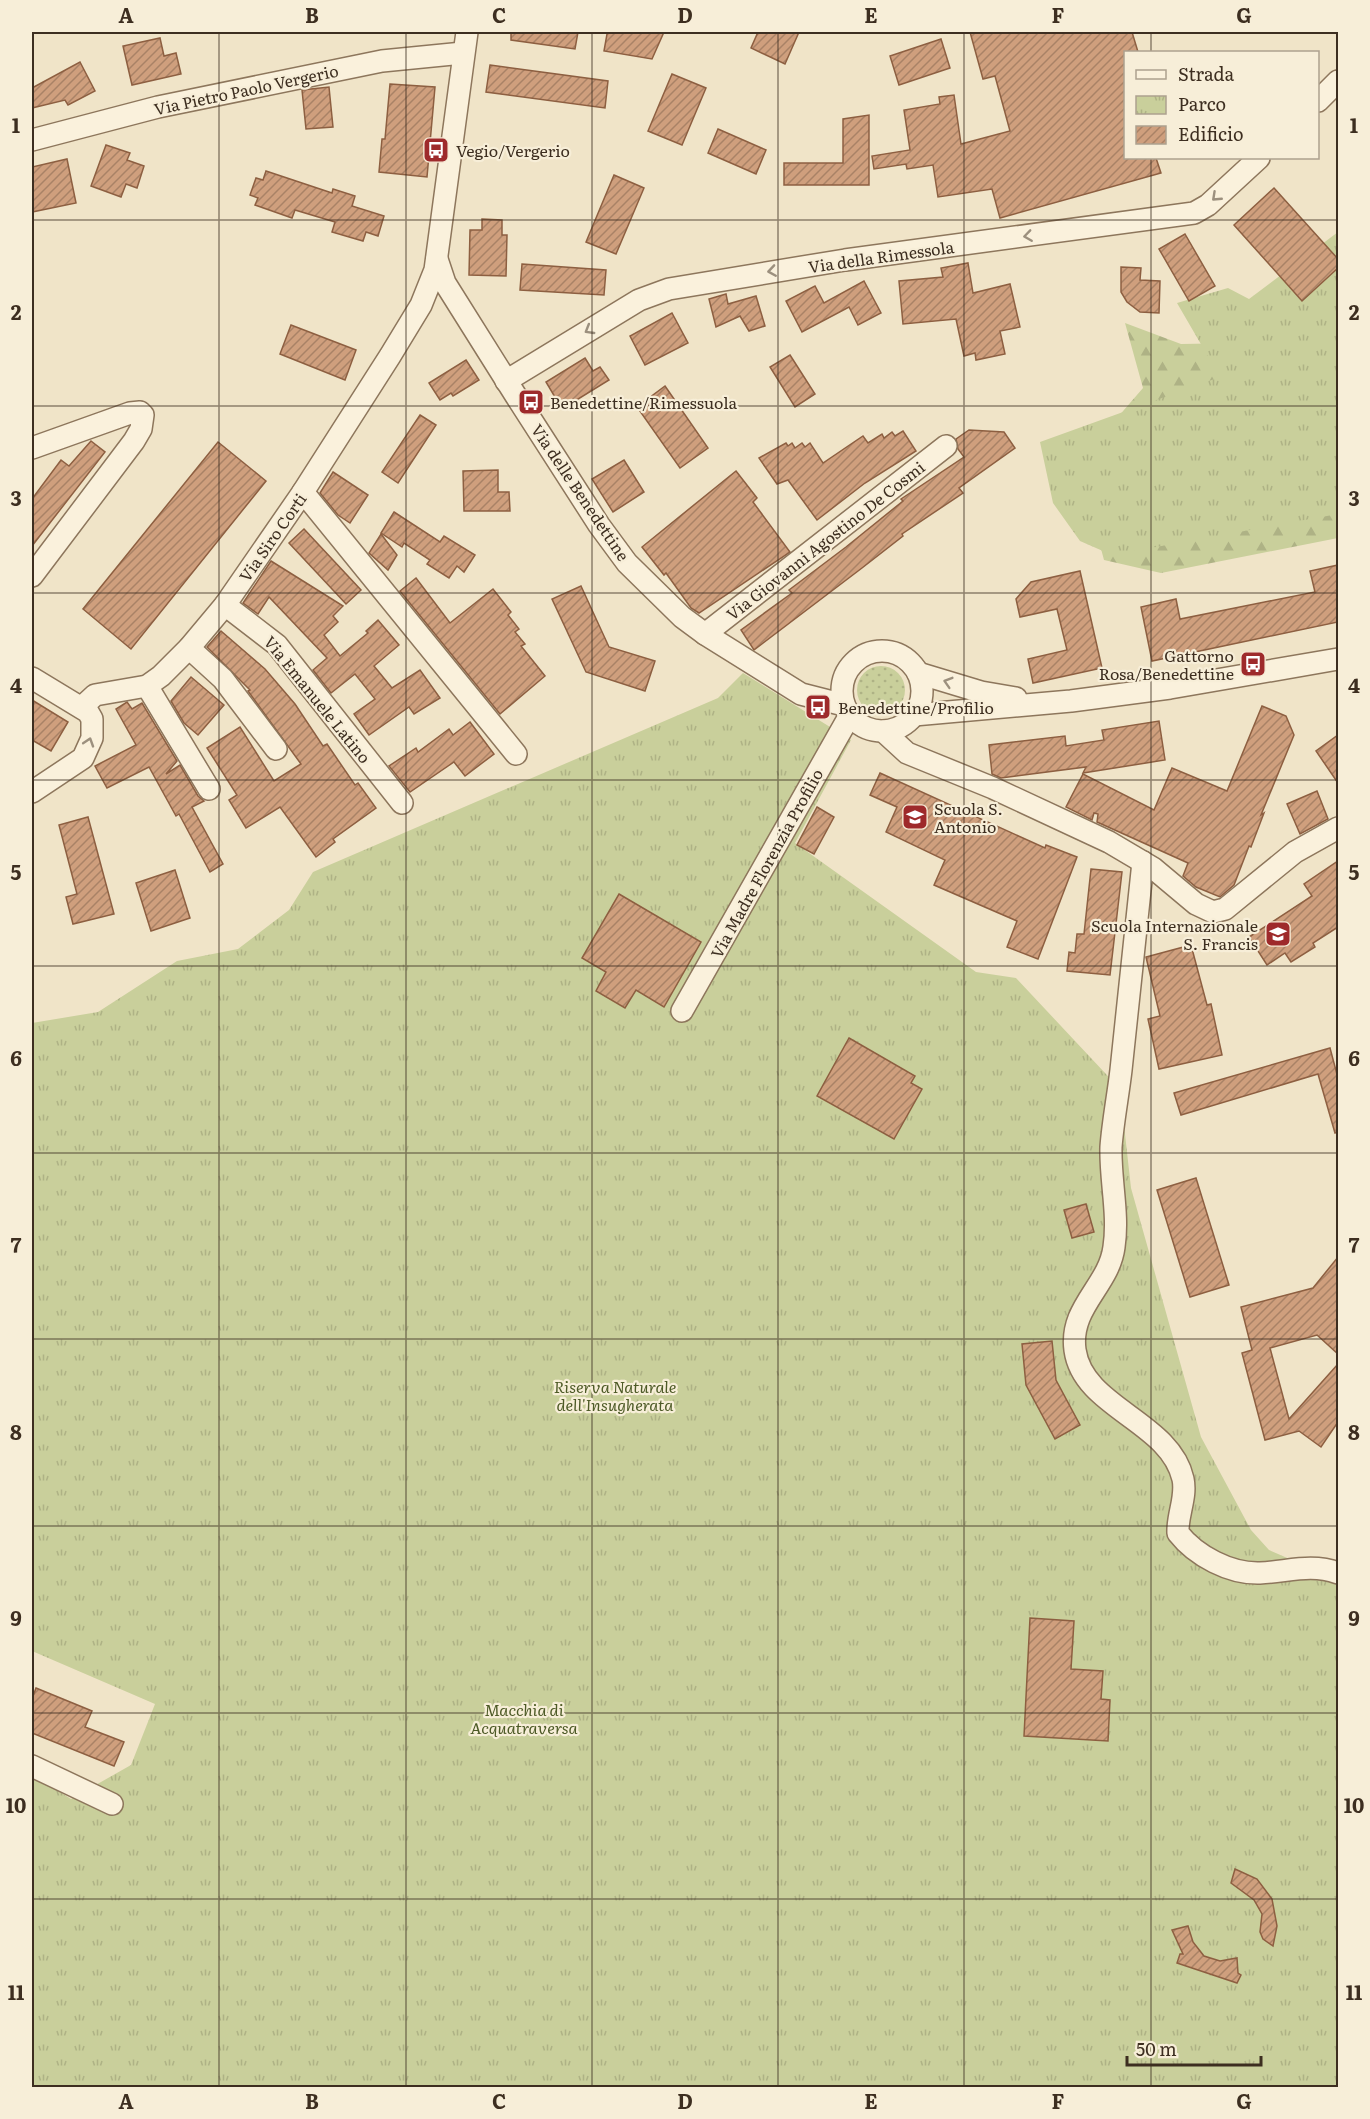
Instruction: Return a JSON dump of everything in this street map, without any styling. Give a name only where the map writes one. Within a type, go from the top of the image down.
[{"type":"street","name":"Via Siro Corti","points":[[82,707],[95,695],[147,686],[189,648],[225,605],[303,492],[408,326],[433,279],[467,32]]},
{"type":"street","name":"Via Pietro Paolo Vergerio","points":[[32,140],[158,107],[382,62],[463,53]]},
{"type":"street","points":[[1319,99],[1338,81]]},
{"type":"street","name":"Via della Rimessola","points":[[506,381],[639,300],[669,289],[844,260],[1194,213],[1208,205],[1258,159]]},
{"type":"street","name":"Via delle Benedettine","points":[[436,258],[445,283],[614,546],[663,598],[705,634],[801,694],[847,710]]},
{"type":"street","points":[[32,448],[130,413],[140,412],[143,415],[142,425],[134,441],[32,576]]},
{"type":"street","name":"Via Giovanni Agostino De Cosmi","points":[[705,634],[946,446]]},
{"type":"street","points":[[303,492],[516,754]]},
{"type":"street","name":"Via Emanuele Latino","points":[[225,605],[277,645],[402,803]]},
{"type":"street","points":[[189,648],[223,680],[276,749]]},
{"type":"street","points":[[1047,703],[981,692],[918,673],[900,655],[885,651],[866,654],[853,662],[844,677],[842,691],[847,710],[862,726],[883,731],[897,728],[914,715],[1047,703],[1170,688],[1338,659]]},
{"type":"street","points":[[914,715],[921,692],[918,673]]},
{"type":"street","points":[[32,678],[82,707],[92,719],[93,729],[83,758],[32,792]]},
{"type":"street","points":[[147,686],[209,789]]},
{"type":"street","name":"Via Madre Florenzia Profilio","points":[[682,1011],[847,710]]},
{"type":"street","points":[[883,731],[907,753],[1054,815],[1143,862],[1196,904],[1216,912],[1225,909],[1295,852],[1338,828]]},
{"type":"street","points":[[1143,862],[1111,1146],[1114,1248],[1106,1273],[1078,1315],[1074,1337],[1076,1357],[1081,1370],[1095,1387],[1159,1439],[1175,1461],[1184,1487],[1178,1533],[1197,1551],[1215,1562],[1245,1572],[1310,1567],[1338,1573]]},
{"type":"street","points":[[32,1766],[112,1804]]},
{"type":"green space","points":[[1338,232],[1338,514],[1112,555],[1080,541],[1053,503],[1040,442],[1220,377],[1177,303],[1228,288],[1249,299]]},
{"type":"green space","points":[[1125,323],[1181,344],[1239,343],[1338,388],[1338,538],[1161,573],[1104,560],[1078,463],[1143,388]]},
{"type":"green space","points":[[876,666],[886,666],[901,676],[905,690],[904,699],[895,710],[886,714],[876,714],[861,704],[857,695],[857,685],[867,670]]},
{"type":"green space","name":"Riserva Naturale dell'Insugherata","points":[[743,673],[851,740],[795,843],[976,972],[1016,978],[1120,1089],[1131,1188],[1201,1437],[1251,1530],[1269,1550],[1338,1580],[1338,2087],[32,2087],[32,1774],[71,1799],[131,1765],[155,1704],[32,1651],[32,1023],[98,1012],[177,961],[238,949],[289,910],[313,872],[718,698]]},
{"type":"building","points":[[511,32],[578,32],[575,49],[511,40]]},
{"type":"building","points":[[612,32],[664,32],[652,59],[604,51],[607,34]]},
{"type":"building","points":[[758,32],[799,32],[785,64],[751,48]]},
{"type":"building","points":[[970,32],[1132,32],[1138,51],[1124,51],[1124,159],[1156,159],[1161,173],[1000,218],[992,189],[938,197],[933,165],[907,169],[906,164],[874,169],[872,156],[910,150],[904,110],[940,104],[939,97],[954,95],[961,144],[1010,131],[995,76],[983,79]]},
{"type":"building","points":[[160,38],[164,56],[176,53],[181,74],[132,85],[123,46]]},
{"type":"building","points":[[941,39],[950,68],[899,85],[890,56]]},
{"type":"building","points":[[80,62],[95,91],[68,105],[65,100],[32,108],[32,88]]},
{"type":"building","points":[[490,65],[608,81],[605,108],[486,92]]},
{"type":"building","points":[[672,74],[706,88],[682,145],[648,131]]},
{"type":"building","points":[[390,84],[435,87],[427,177],[379,172],[382,139],[385,139]]},
{"type":"building","points":[[329,87],[333,127],[306,129],[302,90]]},
{"type":"building","points":[[869,115],[869,185],[784,185],[784,163],[843,163],[843,119]]},
{"type":"building","points":[[718,129],[766,150],[756,174],[708,153]]},
{"type":"building","points":[[106,145],[130,153],[127,160],[144,166],[137,188],[126,184],[121,197],[91,186]]},
{"type":"building","points":[[67,159],[76,203],[32,212],[32,167]]},
{"type":"building","points":[[266,171],[332,193],[333,189],[355,196],[352,206],[384,216],[378,236],[366,232],[363,241],[332,232],[335,222],[295,210],[292,218],[255,205],[258,198],[250,195],[256,178],[263,180]]},
{"type":"building","points":[[614,175],[644,188],[616,254],[586,242]]},
{"type":"building","points":[[1274,188],[1338,259],[1338,268],[1302,301],[1234,225]]},
{"type":"building","points":[[482,219],[502,220],[502,235],[507,235],[506,276],[469,275],[470,230],[482,230]]},
{"type":"building","points":[[1185,234],[1215,286],[1189,301],[1159,249]]},
{"type":"building","points":[[968,263],[973,293],[1010,284],[1020,327],[1000,331],[1005,354],[976,360],[975,353],[964,356],[956,319],[903,324],[899,281],[943,277],[941,268]]},
{"type":"building","points":[[522,264],[606,270],[604,295],[520,290]]},
{"type":"building","points":[[1121,267],[1141,268],[1140,280],[1160,281],[1159,313],[1140,312],[1127,302],[1121,292]]},
{"type":"building","points":[[864,281],[881,313],[858,325],[849,307],[802,332],[786,301],[815,286],[824,303]]},
{"type":"building","points":[[726,294],[728,304],[756,296],[765,326],[749,331],[740,316],[716,327],[709,299]]},
{"type":"building","points":[[672,313],[688,343],[645,365],[630,336]]},
{"type":"building","points":[[291,325],[356,350],[345,380],[280,354]]},
{"type":"building","points":[[790,355],[815,394],[795,407],[770,367]]},
{"type":"building","points":[[585,358],[593,371],[600,367],[609,380],[562,409],[546,382]]},
{"type":"building","points":[[466,360],[479,380],[453,396],[451,393],[440,400],[429,383]]},
{"type":"building","points":[[665,386],[708,448],[680,468],[637,407]]},
{"type":"building","points":[[420,415],[436,425],[398,483],[382,472]]},
{"type":"building","points":[[969,430],[1004,432],[1015,448],[959,488],[963,493],[902,534],[903,536],[754,650],[741,630],[792,593],[789,590],[903,501],[901,499],[964,457],[958,449],[956,439]]},
{"type":"building","points":[[903,431],[916,451],[865,483],[817,520],[788,480],[777,484],[759,458],[786,443],[788,446],[792,443],[795,448],[802,443],[805,447],[810,443],[823,463],[863,436],[868,443],[882,434],[884,438],[892,432],[895,436]]},
{"type":"building","points":[[91,441],[105,452],[32,546],[32,499],[61,460],[69,466]]},
{"type":"building","points":[[218,442],[266,481],[131,649],[83,609]]},
{"type":"building","points":[[624,460],[644,492],[613,512],[592,479]]},
{"type":"building","points":[[498,470],[498,492],[509,492],[510,511],[464,511],[463,471]]},
{"type":"building","points":[[736,471],[757,498],[753,502],[790,552],[699,613],[691,608],[666,573],[664,575],[642,547]]},
{"type":"building","points":[[333,472],[368,495],[350,523],[338,515],[320,493]]},
{"type":"building","points":[[394,512],[440,542],[444,536],[475,555],[464,572],[457,566],[449,578],[427,564],[430,560],[404,543],[402,547],[381,533]]},
{"type":"building","points":[[304,529],[361,590],[346,604],[289,543]]},
{"type":"building","points":[[381,534],[397,555],[388,570],[369,553]]},
{"type":"building","points":[[271,561],[343,606],[333,616],[338,622],[324,635],[340,656],[368,633],[366,631],[378,620],[399,645],[374,666],[392,688],[420,670],[440,698],[414,714],[409,707],[369,735],[354,714],[375,699],[355,674],[331,693],[313,670],[327,658],[269,597],[258,614],[243,603]]},
{"type":"building","points":[[1338,565],[1338,622],[1152,661],[1141,607],[1176,599],[1180,619],[1315,592],[1310,571]]},
{"type":"building","points":[[1080,571],[1102,668],[1033,683],[1028,659],[1067,650],[1057,609],[1020,617],[1016,599],[1031,582]]},
{"type":"building","points":[[416,578],[450,623],[493,589],[511,612],[508,615],[519,629],[515,632],[525,644],[521,646],[545,676],[500,714],[400,591]]},
{"type":"building","points":[[581,586],[609,647],[655,661],[645,691],[586,672],[552,599]]},
{"type":"building","points":[[221,631],[265,669],[295,704],[323,746],[327,744],[355,785],[358,783],[376,808],[333,839],[335,842],[316,857],[280,807],[246,828],[229,800],[237,795],[207,748],[240,727],[274,781],[301,764],[248,691],[250,690],[207,647]]},
{"type":"building","points":[[191,677],[224,705],[198,735],[184,723],[171,701]]},
{"type":"building","points":[[32,700],[68,722],[51,751],[32,740]]},
{"type":"building","points":[[127,702],[132,709],[142,703],[177,761],[166,774],[180,765],[198,796],[204,801],[192,807],[223,864],[210,872],[179,814],[176,816],[149,767],[107,788],[95,766],[136,745],[116,709]]},
{"type":"building","points":[[1262,706],[1286,716],[1294,735],[1234,885],[1220,897],[1196,887],[1183,876],[1188,863],[1097,822],[1098,814],[1094,813],[1092,820],[1066,807],[1083,774],[1154,810],[1172,768],[1227,791]]},
{"type":"building","points":[[1159,721],[1165,760],[1083,773],[1086,767],[1001,778],[992,774],[989,745],[1065,736],[1066,746],[1104,740],[1102,730]]},
{"type":"building","points":[[470,722],[494,754],[465,776],[454,762],[410,792],[389,766],[416,748],[418,752],[449,729],[453,735]]},
{"type":"building","points":[[1338,735],[1338,783],[1316,751]]},
{"type":"building","points":[[880,773],[1045,848],[1046,845],[1077,857],[1038,959],[1007,947],[1017,921],[934,885],[945,860],[886,832],[897,807],[870,795]]},
{"type":"building","points":[[1317,791],[1328,819],[1300,834],[1287,804]]},
{"type":"building","points":[[817,807],[834,817],[814,854],[797,845]]},
{"type":"building","points":[[88,817],[114,914],[73,924],[66,897],[77,894],[59,825]]},
{"type":"building","points":[[1338,861],[1338,927],[1313,943],[1315,947],[1291,962],[1285,953],[1267,965],[1249,937],[1312,896],[1304,884]]},
{"type":"building","points":[[1091,869],[1122,872],[1110,975],[1067,971],[1069,952],[1075,953],[1077,934],[1084,934]]},
{"type":"building","points":[[175,870],[190,918],[151,931],[136,883]]},
{"type":"building","points":[[619,894],[701,942],[664,1007],[636,990],[625,1008],[596,991],[606,972],[582,958]]},
{"type":"building","points":[[1191,945],[1207,1005],[1211,1004],[1222,1055],[1159,1069],[1148,1019],[1160,1016],[1146,957]]},
{"type":"building","points":[[849,1038],[915,1076],[911,1083],[922,1089],[894,1139],[817,1096]]},
{"type":"building","points":[[1330,1048],[1338,1078],[1338,1132],[1335,1133],[1318,1074],[1181,1115],[1174,1093]]},
{"type":"building","points":[[1196,1178],[1229,1285],[1190,1297],[1157,1190]]},
{"type":"building","points":[[1086,1204],[1094,1232],[1072,1238],[1064,1210]]},
{"type":"building","points":[[1338,1257],[1338,1354],[1317,1335],[1270,1348],[1289,1419],[1338,1364],[1338,1422],[1321,1447],[1299,1431],[1265,1440],[1242,1353],[1252,1350],[1241,1307],[1313,1288]]},
{"type":"building","points":[[1052,1341],[1056,1380],[1080,1425],[1055,1439],[1026,1385],[1022,1344]]},
{"type":"building","points":[[1030,1618],[1074,1621],[1071,1669],[1103,1671],[1101,1699],[1110,1700],[1108,1741],[1024,1736]]},
{"type":"building","points":[[36,1688],[92,1711],[85,1727],[124,1742],[114,1766],[32,1733],[32,1699]]},
{"type":"building","points":[[1235,1869],[1257,1879],[1272,1899],[1277,1926],[1273,1946],[1263,1939],[1260,1932],[1262,1914],[1254,1900],[1231,1883]]},
{"type":"building","points":[[1188,1926],[1193,1942],[1204,1956],[1220,1961],[1237,1958],[1238,1973],[1241,1975],[1237,1983],[1177,1963],[1180,1954],[1183,1954],[1172,1930]]},
{"type":"place","name":"Vegio/Vergerio","points":[[436,150]]},
{"type":"place","name":"Benedettine/Rimessuola","points":[[531,402]]},
{"type":"place","name":"Gattorno Rosa/Benedettine","points":[[1253,664]]},
{"type":"place","name":"Benedettine/Profilio","points":[[818,707]]},
{"type":"place","name":"Scuola S. Antonio","points":[[915,817]]},
{"type":"place","name":"Scuola Internazionale S. Francis","points":[[1278,934]]},
{"type":"park label","name":"Macchia di Acquatraversa","points":[[524,1718]]}]
